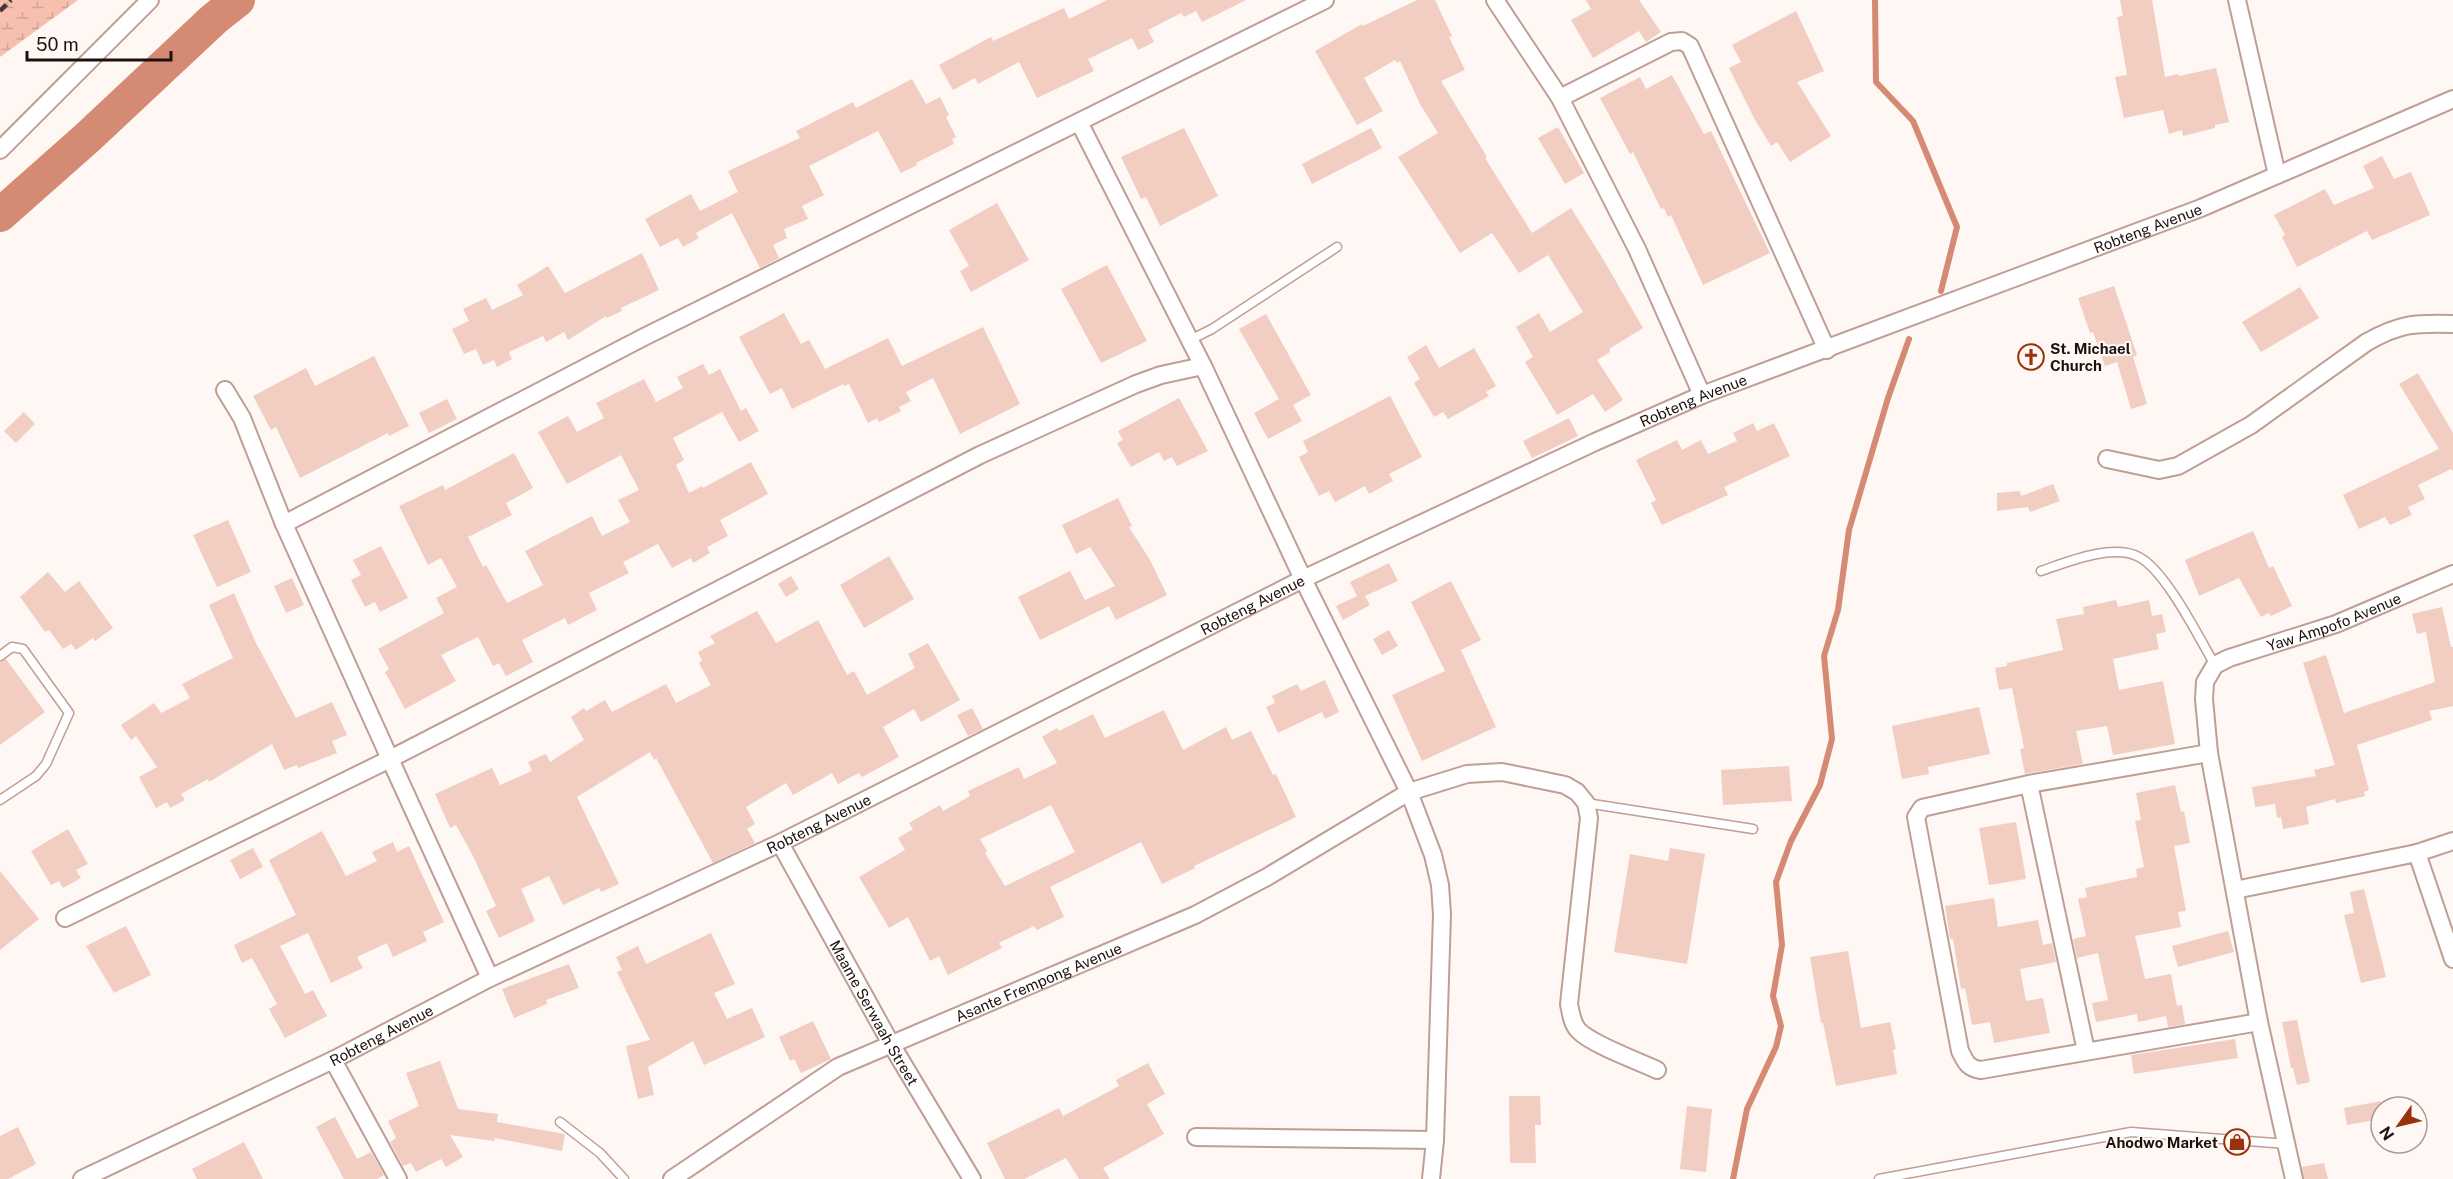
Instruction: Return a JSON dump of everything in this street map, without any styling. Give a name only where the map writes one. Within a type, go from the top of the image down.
[{"type":"street","points":[[0,150],[150,0]]},
{"type":"street","points":[[284,524],[644,337],[1325,0]]},
{"type":"street","points":[[1495,0],[1560,99],[1637,249],[1702,395]]},
{"type":"street","points":[[2237,0],[2277,175]]},
{"type":"street","points":[[1560,99],[1671,42],[1682,41],[1690,46],[1827,350]]},
{"type":"street","name":"Robteng Avenue","points":[[82,1179],[333,1060],[490,978],[780,843],[1303,579],[1595,442],[1702,395],[2201,208],[2453,99]]},
{"type":"street","points":[[1079,122],[1203,366],[1303,579],[1409,792],[1433,855],[1440,885],[1442,914],[1436,1140],[1431,1179]]},
{"type":"street","points":[[2108,459],[2159,470],[2178,466],[2251,425],[2367,342],[2388,330],[2412,323],[2453,324]]},
{"type":"street","points":[[65,918],[390,759],[980,455],[1136,384],[1161,375],[1203,366]]},
{"type":"street","points":[[225,390],[242,418],[284,524],[490,978]]},
{"type":"street","name":"Yaw Ampofo Avenue","points":[[2216,665],[2229,658],[2336,624],[2453,574]]},
{"type":"street","points":[[2216,665],[2205,682],[2204,699],[2209,753],[2259,1022],[2294,1179]]},
{"type":"street","points":[[2209,753],[2117,767],[2029,784],[1922,808],[1916,817],[1960,1051],[1966,1064],[1971,1068],[1981,1070],[2259,1022]]},
{"type":"street","name":"Asante Frempong Avenue","points":[[672,1179],[831,1071],[1195,915],[1266,877],[1409,792],[1467,774],[1502,772],[1565,785],[1577,792],[1586,803]]},
{"type":"street","points":[[2029,784],[2086,1051]]},
{"type":"street","points":[[1586,803],[1589,818],[1569,1004],[1571,1018],[1578,1030],[1588,1038],[1657,1070]]},
{"type":"street","points":[[2235,890],[2417,854],[2453,841]]},
{"type":"street","name":"Maame Serwaah Street","points":[[780,843],[891,1044],[972,1179]]},
{"type":"street","points":[[2417,854],[2453,959]]},
{"type":"street","points":[[333,1060],[398,1179]]},
{"type":"street","points":[[1196,1137],[1436,1140]]},
{"type":"lane","points":[[1190,340],[1212,329],[1337,247]]},
{"type":"lane","points":[[2042,571],[2091,554],[2119,553],[2139,556],[2159,575],[2216,665]]},
{"type":"lane","points":[[0,656],[12,647],[23,650],[69,713],[46,765],[36,776],[0,800]]},
{"type":"lane","points":[[1586,803],[1753,829]]},
{"type":"lane","points":[[560,1122],[600,1153],[624,1179]]},
{"type":"lane","points":[[1879,1179],[2131,1131],[2287,1144]]},
{"type":"green space","points":[[0,0],[78,0],[0,57]]},
{"type":"building","points":[[1107,0],[1246,0],[1202,22],[1196,11],[1184,17],[1181,13],[1148,30],[1154,42],[1138,50],[1132,38],[1088,59],[1094,71],[1037,98],[1019,62],[978,84],[975,78],[953,90],[939,65],[991,37],[993,41],[1064,8],[1069,19]]},
{"type":"building","points":[[1417,0],[1435,0],[1465,70],[1441,81],[1487,157],[1485,158],[1532,233],[1571,208],[1643,328],[1609,349],[1610,352],[1597,360],[1623,400],[1605,412],[1593,394],[1557,415],[1525,362],[1533,357],[1516,327],[1539,313],[1550,332],[1583,312],[1548,255],[1519,273],[1492,233],[1460,253],[1398,157],[1438,133],[1420,104],[1400,61],[1397,63],[1395,60],[1364,78],[1383,111],[1357,125],[1315,51],[1362,24],[1363,26]]},
{"type":"building","points":[[1586,0],[1639,0],[1661,32],[1646,42],[1639,31],[1593,58],[1571,20],[1591,9]]},
{"type":"building","points":[[2120,0],[2152,0],[2165,77],[2216,68],[2229,122],[2183,136],[2182,130],[2169,134],[2163,110],[2124,118],[2115,77],[2127,75],[2117,17],[2123,16]]},
{"type":"building","points":[[1796,11],[1824,71],[1797,82],[1831,136],[1790,162],[1777,142],[1771,146],[1729,68],[1741,62],[1732,45]]},
{"type":"building","points":[[1672,75],[1704,134],[1711,131],[1770,253],[1703,285],[1671,215],[1668,217],[1664,208],[1661,209],[1633,152],[1630,154],[1600,98],[1640,77],[1646,89]]},
{"type":"building","points":[[912,79],[926,104],[940,97],[949,115],[946,117],[956,137],[952,139],[954,144],[901,173],[878,131],[809,166],[824,195],[802,206],[808,219],[784,229],[787,238],[773,245],[779,258],[760,268],[732,213],[696,233],[699,238],[683,247],[678,238],[660,247],[645,219],[691,194],[700,211],[738,192],[728,171],[800,138],[796,131],[853,102],[856,108]]},
{"type":"building","points":[[1558,127],[1584,173],[1565,184],[1538,138]]},
{"type":"building","points":[[1184,128],[1218,196],[1160,226],[1146,197],[1141,199],[1121,157]]},
{"type":"building","points":[[1371,128],[1382,148],[1312,184],[1302,164]]},
{"type":"building","points":[[2382,156],[2394,179],[2411,172],[2430,215],[2372,240],[2367,231],[2297,267],[2282,237],[2285,235],[2274,215],[2325,189],[2334,205],[2374,188],[2363,166]]},
{"type":"building","points":[[997,203],[1029,260],[971,292],[960,271],[969,266],[949,230]]},
{"type":"building","points":[[642,253],[659,290],[621,308],[622,311],[607,318],[606,316],[568,340],[564,332],[546,342],[543,336],[509,352],[512,359],[497,367],[494,360],[483,365],[476,349],[464,354],[452,329],[469,321],[463,309],[486,298],[492,310],[523,295],[517,285],[548,266],[565,293]]},
{"type":"building","points":[[1107,265],[1147,341],[1101,363],[1061,289]]},
{"type":"building","points":[[2114,286],[2137,355],[2133,357],[2147,404],[2131,409],[2117,362],[2105,366],[2078,298]]},
{"type":"building","points":[[2300,287],[2319,318],[2261,352],[2242,322]]},
{"type":"building","points":[[784,313],[801,344],[809,340],[825,369],[888,338],[902,366],[983,327],[1020,404],[960,434],[933,378],[906,392],[911,401],[899,407],[901,411],[879,422],[877,418],[868,423],[849,384],[844,386],[843,384],[792,409],[782,388],[770,394],[739,337]]},
{"type":"building","points":[[1266,314],[1311,395],[1293,405],[1302,421],[1268,439],[1254,413],[1279,399],[1239,329]]},
{"type":"building","points":[[1426,345],[1439,368],[1474,348],[1496,386],[1486,392],[1489,396],[1448,419],[1443,412],[1434,417],[1414,383],[1420,379],[1407,357]]},
{"type":"building","points":[[374,356],[409,426],[389,436],[388,433],[300,478],[276,427],[271,430],[253,396],[306,368],[315,386]]},
{"type":"building","points":[[703,364],[709,375],[720,369],[741,411],[746,408],[759,431],[739,442],[722,412],[673,438],[684,460],[676,465],[689,493],[751,462],[768,494],[720,520],[728,536],[707,547],[710,553],[693,563],[691,558],[672,568],[658,544],[623,562],[629,573],[589,593],[597,610],[568,625],[565,618],[522,640],[533,662],[506,676],[499,663],[493,666],[478,637],[441,655],[456,681],[405,709],[385,672],[389,669],[378,649],[444,613],[436,598],[457,587],[441,558],[428,565],[399,506],[443,485],[445,490],[514,453],[533,488],[506,503],[512,515],[468,537],[483,567],[486,565],[507,603],[543,585],[525,551],[592,516],[602,536],[630,522],[618,500],[639,490],[621,455],[567,484],[538,432],[568,416],[577,432],[604,418],[596,403],[644,379],[656,402],[683,388],[677,377]]},
{"type":"building","points":[[2418,373],[2453,433],[2453,471],[2451,469],[2418,485],[2425,499],[2408,507],[2412,515],[2390,525],[2385,517],[2359,529],[2343,495],[2439,449],[2399,384]]},
{"type":"building","points":[[1390,396],[1422,457],[1389,474],[1393,481],[1369,494],[1365,486],[1335,502],[1329,491],[1319,496],[1299,457],[1308,452],[1303,441]]},
{"type":"building","points":[[1179,398],[1208,451],[1177,466],[1172,457],[1164,461],[1159,452],[1131,467],[1117,443],[1123,440],[1118,431]]},
{"type":"building","points":[[447,399],[457,419],[429,433],[419,413]]},
{"type":"building","points":[[24,412],[35,424],[16,443],[4,431]]},
{"type":"building","points":[[1569,418],[1578,436],[1532,458],[1523,441]]},
{"type":"building","points":[[1753,423],[1757,431],[1774,423],[1790,456],[1724,487],[1728,495],[1662,525],[1651,503],[1656,500],[1636,460],[1677,440],[1682,450],[1701,440],[1708,454],[1737,441],[1733,433]]},
{"type":"building","points":[[2053,484],[2060,501],[2030,512],[2028,507],[1997,511],[1997,493],[2020,491],[2021,496]]},
{"type":"building","points":[[1118,498],[1132,526],[1129,527],[1150,560],[1167,595],[1116,620],[1109,606],[1040,640],[1018,597],[1070,571],[1085,600],[1115,586],[1090,547],[1076,554],[1062,525]]},
{"type":"building","points":[[228,520],[251,572],[217,587],[193,535]]},
{"type":"building","points":[[2253,531],[2269,568],[2273,566],[2292,606],[2271,616],[2269,613],[2261,617],[2239,578],[2199,596],[2185,560]]},
{"type":"building","points":[[381,546],[408,598],[380,612],[375,602],[365,607],[351,580],[361,575],[353,560]]},
{"type":"building","points":[[889,556],[914,599],[864,628],[840,585]]},
{"type":"building","points":[[1389,563],[1398,581],[1365,596],[1370,605],[1343,620],[1336,606],[1357,596],[1350,582]]},
{"type":"building","points":[[48,572],[65,592],[79,581],[113,628],[95,641],[93,638],[76,650],[71,644],[63,649],[49,630],[45,632],[20,597]]},
{"type":"building","points":[[791,576],[799,589],[786,597],[778,584]]},
{"type":"building","points":[[292,578],[304,605],[286,613],[274,586]]},
{"type":"building","points":[[1451,581],[1481,640],[1461,650],[1496,727],[1422,761],[1392,695],[1445,671],[1411,602]]},
{"type":"building","points":[[234,593],[255,641],[296,718],[332,702],[347,735],[332,741],[337,753],[298,768],[297,765],[284,770],[272,744],[209,782],[208,779],[181,794],[185,800],[170,808],[167,802],[156,808],[139,777],[157,767],[136,736],[131,740],[121,725],[154,703],[161,713],[190,698],[182,684],[233,658],[209,605]]},
{"type":"building","points":[[2116,600],[2118,607],[2149,600],[2152,616],[2162,614],[2166,632],[2156,634],[2159,649],[2113,659],[2119,690],[2163,681],[2175,744],[2113,755],[2107,726],[2076,731],[2083,764],[2025,774],[2020,749],[2024,748],[2012,688],[1999,690],[1995,668],[2063,650],[2056,619],[2084,614],[2083,607]]},
{"type":"building","points":[[2442,607],[2451,647],[2453,647],[2453,706],[2429,711],[2432,720],[2357,745],[2369,790],[2364,792],[2365,796],[2336,803],[2335,799],[2306,807],[2309,824],[2283,829],[2281,817],[2277,818],[2275,804],[2255,807],[2252,787],[2316,776],[2314,770],[2335,765],[2303,663],[2326,655],[2344,713],[2435,682],[2426,632],[2417,634],[2412,614]]},
{"type":"building","points":[[757,611],[776,643],[818,620],[847,675],[854,671],[867,695],[915,668],[908,654],[928,643],[960,700],[921,722],[914,709],[883,727],[899,757],[862,777],[859,773],[838,784],[832,773],[793,795],[786,783],[746,807],[755,824],[747,829],[755,843],[713,863],[656,758],[654,760],[650,752],[577,797],[619,884],[601,892],[599,888],[563,905],[549,876],[521,889],[535,921],[499,938],[486,911],[496,906],[473,856],[456,825],[450,828],[435,794],[492,768],[500,785],[532,771],[528,762],[546,754],[550,762],[584,740],[571,717],[584,708],[586,711],[605,700],[612,712],[666,684],[676,703],[711,685],[699,663],[702,661],[698,652],[715,643],[710,636]]},
{"type":"building","points":[[1389,630],[1398,646],[1382,655],[1373,639]]},
{"type":"building","points":[[6,659],[45,712],[0,745],[0,662]]},
{"type":"building","points":[[1325,680],[1339,712],[1325,719],[1322,712],[1278,733],[1266,707],[1275,703],[1272,696],[1297,684],[1301,691]]},
{"type":"building","points":[[1979,707],[1990,754],[1928,767],[1929,774],[1902,779],[1892,726]]},
{"type":"building","points":[[972,708],[983,729],[968,736],[957,715]]},
{"type":"building","points":[[1164,710],[1183,750],[1226,727],[1232,740],[1251,731],[1273,775],[1276,774],[1296,817],[1162,884],[1141,842],[1050,887],[1064,917],[1037,930],[1034,926],[999,943],[1002,948],[948,975],[939,956],[930,961],[908,917],[889,928],[859,877],[905,850],[898,838],[913,829],[909,823],[940,805],[943,811],[970,796],[968,791],[1019,767],[1024,779],[1057,763],[1042,737],[1057,728],[1059,731],[1093,714],[1105,738]],"holes":[[[1051,805],[1075,852],[1005,886],[985,853],[987,851],[980,839]]]},
{"type":"building","points":[[1789,766],[1792,801],[1723,805],[1721,770]]},
{"type":"building","points":[[2175,785],[2181,812],[2184,811],[2190,843],[2174,846],[2186,911],[2178,912],[2181,927],[2135,936],[2145,979],[2171,974],[2177,1006],[2182,1005],[2185,1024],[2168,1027],[2166,1016],[2138,1022],[2137,1014],[2096,1022],[2092,1003],[2108,1000],[2098,953],[2077,958],[2073,939],[2086,936],[2078,899],[2087,897],[2085,888],[2137,877],[2136,869],[2144,867],[2135,821],[2141,820],[2136,793]]},
{"type":"building","points":[[2016,822],[2026,879],[1989,885],[1979,828]]},
{"type":"building","points":[[68,829],[88,864],[76,870],[81,878],[63,888],[59,881],[51,885],[31,851]]},
{"type":"building","points":[[322,831],[346,876],[377,861],[372,852],[393,842],[397,852],[409,846],[444,922],[423,932],[427,941],[393,957],[387,943],[357,957],[363,968],[331,983],[308,933],[280,946],[305,994],[313,990],[327,1016],[285,1038],[269,1009],[277,1004],[252,958],[242,963],[234,945],[296,915],[269,860]]},
{"type":"building","points":[[253,848],[263,867],[240,879],[230,860]]},
{"type":"building","points":[[1670,848],[1705,854],[1687,964],[1614,952],[1630,854],[1668,861]]},
{"type":"building","points":[[0,871],[39,919],[0,950]]},
{"type":"building","points":[[2364,889],[2386,977],[2361,983],[2344,915],[2354,913],[2350,892]]},
{"type":"building","points":[[1994,898],[1998,927],[2038,920],[2043,945],[2052,943],[2056,962],[2020,969],[2026,1001],[2043,998],[2050,1033],[1994,1043],[1990,1022],[1972,1025],[1965,988],[1961,989],[1945,906]]},
{"type":"building","points":[[126,926],[151,975],[114,993],[86,946]]},
{"type":"building","points":[[2228,931],[2234,952],[2178,967],[2172,946]]},
{"type":"building","points":[[711,933],[735,984],[714,993],[727,1019],[752,1008],[765,1037],[704,1065],[693,1041],[648,1067],[654,1095],[638,1099],[626,1046],[650,1040],[617,972],[622,970],[616,957],[638,946],[646,964]]},
{"type":"building","points":[[1848,951],[1861,1028],[1890,1022],[1896,1049],[1893,1050],[1897,1074],[1836,1086],[1823,1023],[1821,1023],[1810,957]]},
{"type":"building","points":[[569,964],[579,988],[546,1000],[547,1004],[514,1018],[502,989]]},
{"type":"building","points":[[2297,1020],[2310,1082],[2297,1085],[2293,1068],[2291,1068],[2282,1022]]},
{"type":"building","points":[[813,1021],[831,1059],[801,1073],[794,1059],[790,1061],[779,1037]]},
{"type":"building","points":[[2235,1039],[2238,1058],[2134,1074],[2131,1055]]},
{"type":"building","points":[[440,1061],[458,1109],[498,1114],[497,1122],[565,1134],[562,1151],[495,1138],[494,1141],[450,1135],[463,1157],[446,1167],[441,1159],[416,1172],[411,1163],[403,1166],[390,1142],[396,1138],[388,1121],[419,1106],[406,1073]]},
{"type":"building","points":[[1148,1063],[1165,1094],[1147,1104],[1164,1134],[1103,1168],[1110,1179],[1079,1179],[1066,1158],[1024,1179],[1005,1179],[987,1143],[1059,1108],[1063,1116],[1119,1086],[1116,1080]]},
{"type":"building","points":[[1509,1096],[1540,1096],[1541,1125],[1535,1125],[1536,1163],[1510,1163]]},
{"type":"building","points":[[2369,1103],[2369,1121],[2347,1125],[2344,1108]]},
{"type":"building","points":[[1687,1106],[1712,1109],[1706,1172],[1680,1169]]},
{"type":"building","points":[[335,1117],[357,1159],[371,1152],[384,1175],[377,1179],[344,1179],[316,1127]]},
{"type":"building","points":[[18,1127],[36,1164],[8,1179],[0,1179],[0,1136]]},
{"type":"building","points":[[244,1142],[263,1179],[197,1179],[192,1169]]},
{"type":"building","points":[[2324,1163],[2328,1179],[2304,1179],[2302,1167]]},
{"type":"waterway","points":[[0,215],[87,138],[214,19],[238,0]]},
{"type":"waterway","points":[[1875,0],[1876,82],[1913,121],[1957,227],[1941,291]]},
{"type":"waterway","points":[[1733,1179],[1747,1109],[1776,1047],[1781,1026],[1773,996],[1782,945],[1776,882],[1791,841],[1820,785],[1832,739],[1824,656],[1838,610],[1849,530],[1888,398],[1909,339]]},
{"type":"railway","points":[[0,11],[11,0]]},
{"type":"place","name":"St. Michael Church","points":[[2031,357]]},
{"type":"place","name":"Ahodwo Market","points":[[2237,1142]]}]
